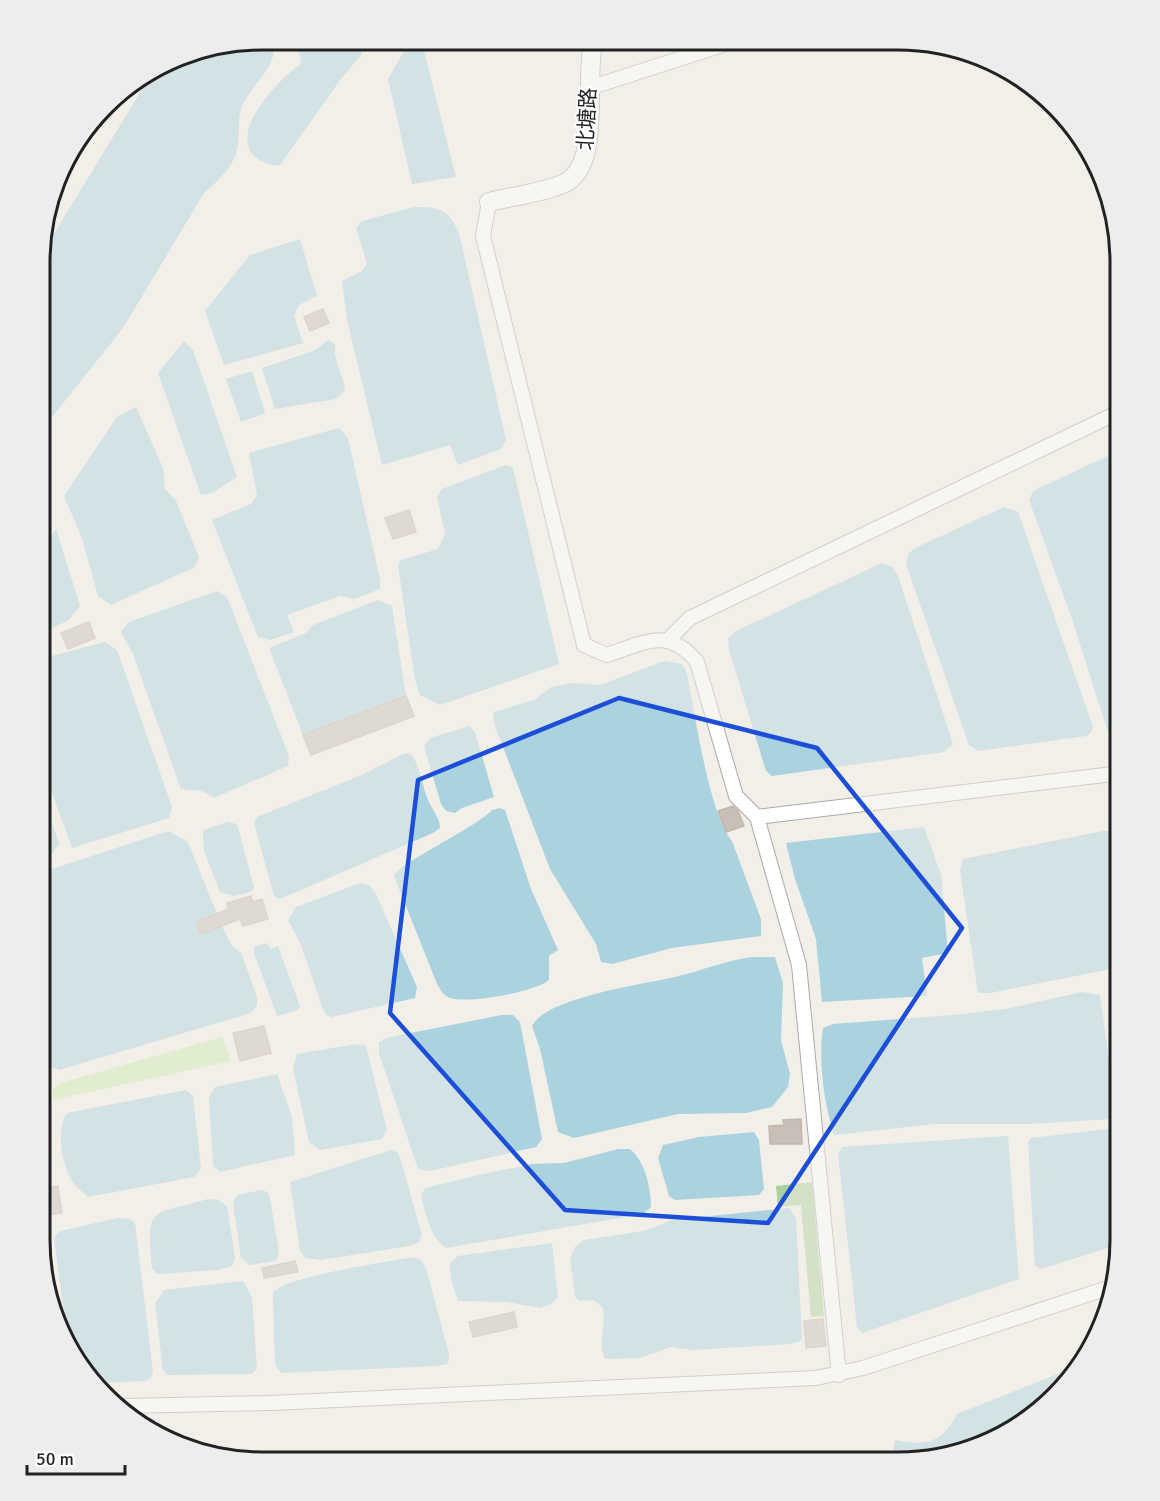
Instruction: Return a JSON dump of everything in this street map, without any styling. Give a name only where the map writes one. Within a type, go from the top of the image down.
[{"type":"street","name":"北塘路","points":[[489,202],[564,183],[577,175],[584,162],[588,142],[589,88],[593,50]]},
{"type":"street","points":[[589,88],[707,50]]},
{"type":"street","points":[[489,202],[483,236],[584,645],[607,655],[655,640],[669,639],[685,647],[697,662],[736,796],[757,817],[799,964],[839,1374]]},
{"type":"street","points":[[669,639],[690,618],[810,558],[1110,416]]},
{"type":"street","points":[[757,817],[1110,774]]},
{"type":"street","points":[[130,1406],[283,1402],[816,1378],[839,1374],[1104,1289]]},
{"type":"highlighted area","points":[[619,698],[817,748],[962,928],[768,1223],[565,1210],[390,1013],[418,780]]},
{"type":"green space","points":[[222,1037],[231,1061],[53,1100],[52,1090],[60,1083]]},
{"type":"green space","points":[[812,1182],[824,1316],[811,1317],[801,1205],[778,1207],[776,1186]]},
{"type":"water","points":[[275,50],[269,66],[241,109],[238,144],[232,162],[204,193],[123,328],[50,420],[51,239],[145,84],[168,71],[207,57],[234,51]]},
{"type":"water","points":[[297,50],[362,50],[362,54],[340,80],[280,165],[273,165],[254,156],[248,145],[248,133],[252,119],[270,92],[301,64]]},
{"type":"water","points":[[405,50],[424,50],[456,177],[412,184],[388,79]]},
{"type":"water","points":[[414,207],[442,211],[451,219],[459,233],[506,440],[501,449],[458,465],[450,445],[382,465],[347,320],[342,281],[362,271],[367,264],[356,228],[362,221]]},
{"type":"water","points":[[300,239],[317,296],[299,305],[294,316],[303,343],[224,365],[205,311],[250,255]]},
{"type":"water","points":[[329,340],[335,345],[345,391],[336,399],[275,409],[262,368],[313,351]]},
{"type":"water","points":[[184,341],[193,350],[237,477],[212,493],[201,495],[158,373]]},
{"type":"water","points":[[252,371],[265,413],[241,422],[226,379]]},
{"type":"water","points":[[136,407],[163,468],[165,489],[176,501],[199,557],[195,567],[111,605],[98,596],[82,538],[64,496],[117,417]]},
{"type":"water","points":[[339,428],[348,438],[380,579],[380,589],[355,599],[340,596],[287,615],[294,632],[270,640],[258,637],[212,520],[251,504],[257,495],[249,453]]},
{"type":"water","points":[[1110,455],[1110,731],[1107,729],[1072,619],[1029,500],[1033,491]]},
{"type":"water","points":[[506,465],[513,468],[559,664],[440,705],[420,695],[415,680],[398,565],[401,560],[438,549],[445,534],[437,497],[442,489]]},
{"type":"water","points":[[1004,507],[1018,512],[1093,727],[1091,733],[1086,736],[978,751],[969,745],[906,564],[908,555],[913,549]]},
{"type":"water","points":[[56,529],[80,606],[69,620],[50,629],[50,537]]},
{"type":"water","points":[[882,563],[892,567],[898,576],[953,744],[944,752],[772,776],[766,771],[729,650],[728,638],[736,631]]},
{"type":"water","points":[[217,591],[227,597],[289,756],[288,766],[214,798],[202,791],[181,789],[133,654],[121,632],[129,622]]},
{"type":"water","points":[[378,600],[392,606],[406,696],[303,735],[269,648],[306,633],[313,625]]},
{"type":"water","points":[[105,642],[117,650],[172,807],[169,818],[72,848],[50,787],[50,656]]},
{"type":"water","points":[[664,661],[682,664],[686,670],[709,785],[761,919],[761,936],[672,948],[612,964],[601,962],[596,944],[550,869],[493,721],[494,712],[534,700],[551,687],[572,683],[600,685]]},
{"type":"water","points":[[470,726],[475,732],[494,797],[462,808],[455,813],[446,811],[441,804],[424,746],[430,738]]},
{"type":"water","points":[[410,753],[417,765],[426,796],[438,818],[440,828],[280,899],[274,896],[254,823],[257,817]]},
{"type":"water","points":[[500,808],[505,810],[531,889],[558,950],[549,956],[549,980],[530,989],[486,998],[450,998],[442,993],[437,984],[394,876],[409,862],[483,818],[492,810]]},
{"type":"water","points":[[50,817],[59,843],[50,854]]},
{"type":"water","points":[[228,822],[238,827],[254,888],[251,892],[234,896],[220,892],[204,851],[203,830]]},
{"type":"water","points":[[924,827],[941,875],[948,953],[922,958],[927,996],[822,1002],[816,939],[795,879],[786,843]]},
{"type":"water","points":[[168,831],[188,842],[217,914],[197,922],[201,934],[222,926],[232,946],[241,953],[257,997],[257,1005],[251,1013],[59,1070],[50,1067],[50,870]]},
{"type":"water","points":[[1110,831],[1110,969],[990,993],[978,993],[960,871],[963,859]]},
{"type":"water","points":[[360,883],[369,885],[375,892],[417,987],[415,998],[332,1017],[326,1015],[322,1007],[301,945],[288,920],[296,907]]},
{"type":"water","points":[[267,943],[271,949],[278,946],[300,1006],[298,1010],[277,1016],[254,953],[254,947]]},
{"type":"water","points":[[751,957],[775,957],[783,983],[781,1040],[790,1074],[788,1087],[772,1107],[746,1113],[678,1114],[574,1138],[558,1132],[540,1049],[532,1026],[541,1016],[575,1000]]},
{"type":"water","points":[[1082,992],[1100,995],[1110,1069],[1110,1119],[1030,1124],[934,1124],[834,1135],[823,1082],[821,1054],[823,1028],[833,1024],[1006,1009]]},
{"type":"water","points":[[502,1015],[513,1015],[520,1022],[542,1139],[536,1147],[430,1171],[418,1169],[379,1053],[379,1042],[390,1037]]},
{"type":"water","points":[[357,1044],[366,1046],[387,1130],[382,1139],[320,1150],[309,1142],[293,1068],[297,1054]]},
{"type":"water","points":[[277,1074],[292,1117],[295,1155],[220,1172],[213,1166],[209,1098],[215,1087]]},
{"type":"water","points":[[186,1090],[193,1096],[201,1168],[194,1177],[88,1197],[74,1184],[65,1164],[61,1146],[62,1128],[67,1113]]},
{"type":"water","points":[[1110,1130],[1110,1247],[1041,1269],[1035,1266],[1028,1142],[1031,1138]]},
{"type":"water","points":[[754,1132],[759,1140],[764,1189],[759,1195],[675,1200],[669,1196],[658,1158],[663,1145],[699,1137]]},
{"type":"water","points":[[1008,1136],[1019,1279],[862,1333],[857,1327],[838,1155],[842,1147]]},
{"type":"water","points":[[618,1149],[630,1149],[640,1160],[648,1183],[651,1207],[643,1214],[446,1248],[440,1243],[429,1224],[421,1195],[425,1188],[532,1164],[564,1163]]},
{"type":"water","points":[[391,1150],[398,1153],[402,1164],[422,1235],[419,1242],[409,1246],[321,1260],[306,1258],[300,1251],[290,1182]]},
{"type":"water","points":[[262,1190],[269,1193],[279,1252],[276,1261],[249,1265],[241,1258],[233,1203],[237,1195]]},
{"type":"water","points":[[208,1199],[218,1200],[227,1206],[235,1258],[232,1266],[218,1270],[157,1274],[152,1268],[150,1247],[150,1233],[156,1216],[163,1211]]},
{"type":"water","points":[[789,1208],[796,1218],[802,1340],[791,1344],[692,1350],[671,1347],[640,1358],[605,1359],[602,1347],[603,1308],[594,1300],[580,1301],[575,1297],[570,1258],[575,1247],[584,1240],[644,1231],[672,1220]]},
{"type":"water","points":[[118,1218],[130,1219],[135,1223],[153,1371],[151,1378],[145,1381],[106,1383],[85,1357],[64,1317],[54,1238],[60,1231]]},
{"type":"water","points":[[552,1243],[558,1298],[551,1304],[540,1308],[506,1302],[458,1301],[451,1279],[450,1263],[458,1256]]},
{"type":"water","points":[[414,1257],[421,1260],[426,1268],[449,1354],[448,1364],[281,1373],[275,1365],[273,1293],[281,1287],[316,1275]]},
{"type":"water","points":[[243,1281],[252,1298],[257,1369],[251,1374],[167,1375],[163,1370],[155,1304],[164,1290]]},
{"type":"water","points":[[1064,1371],[1027,1408],[992,1430],[967,1440],[926,1450],[893,1451],[895,1440],[916,1443],[939,1437],[957,1414]]},
{"type":"building","points":[[323,309],[329,323],[310,331],[304,317]]},
{"type":"building","points":[[409,510],[416,532],[393,539],[385,518]]},
{"type":"building","points":[[89,622],[95,638],[68,649],[61,633]]},
{"type":"building","points":[[406,696],[414,716],[311,755],[303,735]]},
{"type":"building","points":[[733,806],[738,811],[744,826],[726,832],[718,811]]},
{"type":"building","points":[[251,896],[253,902],[262,899],[268,919],[243,926],[240,919],[201,934],[196,922],[229,909],[227,903]]},
{"type":"building","points":[[264,1026],[271,1053],[240,1061],[233,1033]]},
{"type":"building","points":[[801,1119],[802,1144],[770,1144],[769,1126],[784,1125],[783,1120]]},
{"type":"building","points":[[58,1186],[62,1213],[50,1215],[50,1187]]},
{"type":"building","points":[[295,1261],[298,1272],[264,1278],[262,1268]]},
{"type":"building","points":[[514,1312],[517,1327],[473,1337],[469,1322]]},
{"type":"building","points":[[823,1319],[826,1346],[806,1348],[804,1321]]}]
